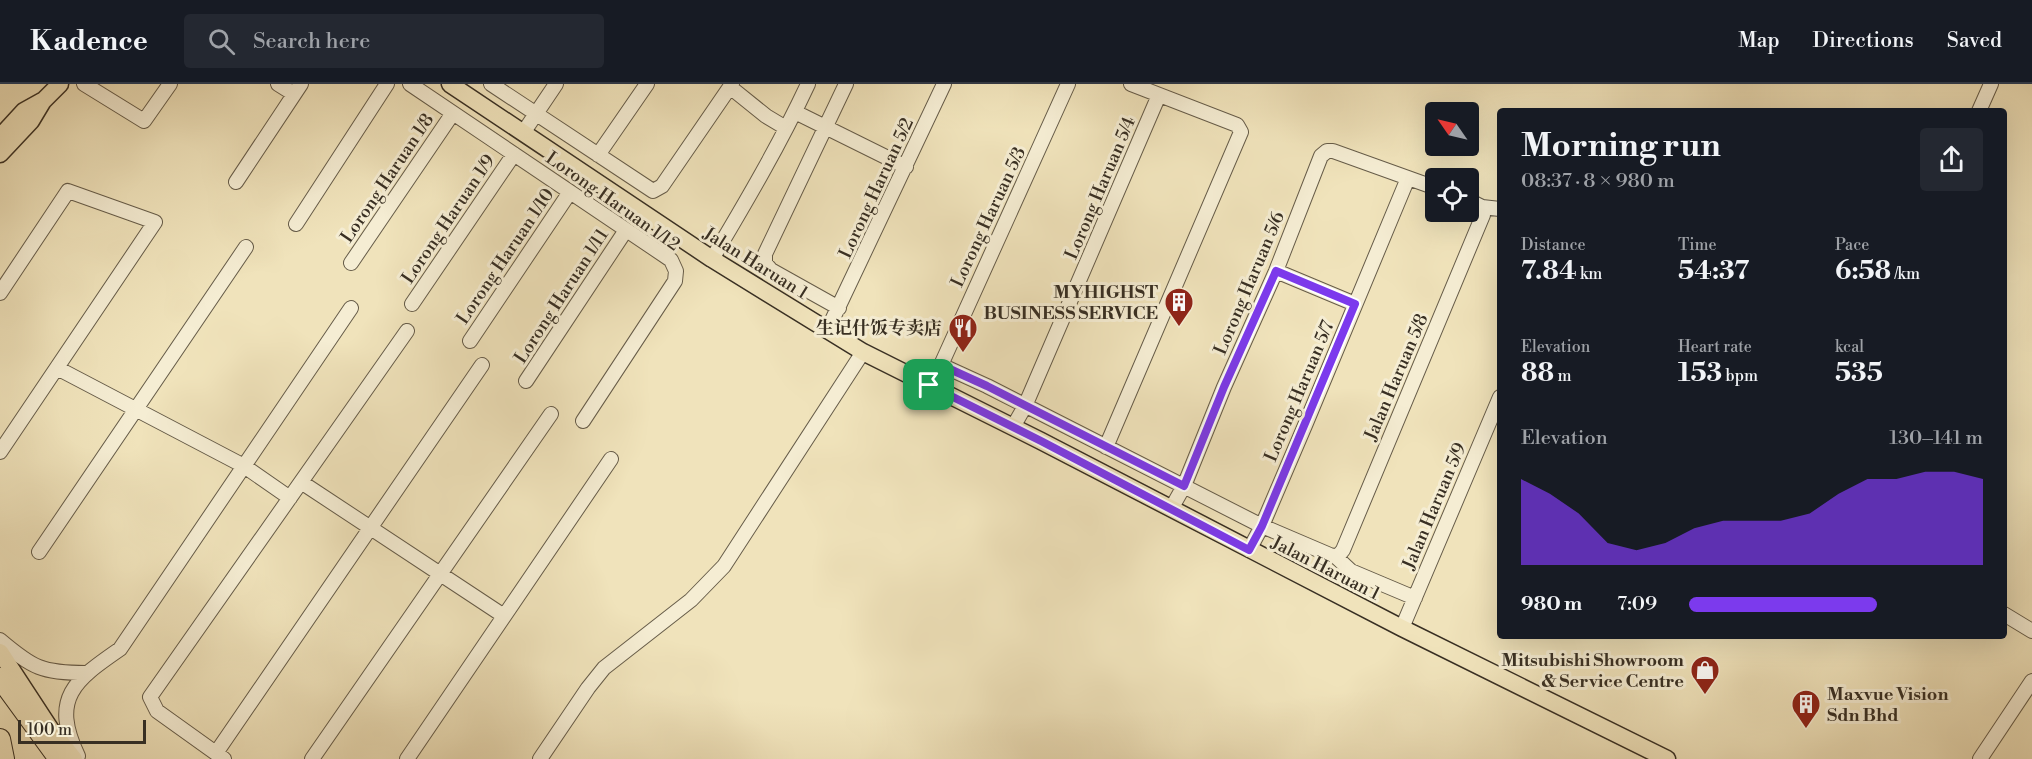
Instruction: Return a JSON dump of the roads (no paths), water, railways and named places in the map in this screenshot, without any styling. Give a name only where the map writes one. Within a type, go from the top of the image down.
[{"type":"highway","points":[[0,678],[59,759]]},
{"type":"highway","points":[[0,739],[4,759]]},
{"type":"main road","points":[[0,154],[31,121],[43,101],[60,84]]},
{"type":"main road","name":"Jalan Haruan 1","points":[[450,84],[712,259],[863,352],[1402,628],[1667,759]]},
{"type":"main road","points":[[1,135],[24,111],[43,101]]},
{"type":"main road","points":[[0,652],[51,730],[74,759]]},
{"type":"street","points":[[87,85],[142,121],[147,120],[171,84]]},
{"type":"street","points":[[236,182],[297,89],[278,84]]},
{"type":"street","points":[[296,224],[387,84]]},
{"type":"street","name":"Lorong Haruan 1/12","points":[[410,84],[671,260],[676,271],[675,281],[584,421]]},
{"type":"street","points":[[491,84],[653,191],[662,186],[730,86],[766,116],[786,128]]},
{"type":"street","points":[[523,133],[556,84]]},
{"type":"street","points":[[598,155],[647,84]]},
{"type":"street","points":[[712,259],[795,112],[808,84]]},
{"type":"street","points":[[839,308],[771,270],[765,263],[765,254],[846,84]]},
{"type":"street","name":"Lorong Haruan 5/2","points":[[827,331],[944,84]]},
{"type":"street","name":"Lorong Haruan 5/3","points":[[929,385],[941,365],[1068,84]]},
{"type":"street","points":[[1106,447],[1241,132],[1237,125],[1131,84]]},
{"type":"street","points":[[1980,108],[1991,84]]},
{"type":"street","name":"Lorong Haruan 5/4","points":[[1013,427],[1160,95]]},
{"type":"street","points":[[795,112],[906,167]]},
{"type":"street","name":"Lorong Haruan 1/8","points":[[351,263],[453,113]]},
{"type":"street","name":"Lorong Haruan 5/6","points":[[1172,509],[1276,271],[1322,156],[1327,151],[1333,151],[1408,178]]},
{"type":"street","name":"Lorong Haruan 1/9","points":[[412,304],[514,154]]},
{"type":"street","points":[[1408,178],[1425,184]]},
{"type":"street","name":"Lorong Haruan 5/7","points":[[1249,550],[1262,526],[1408,178]]},
{"type":"street","points":[[0,293],[68,190],[155,222],[0,452]]},
{"type":"street","name":"Lorong Haruan 1/10","points":[[470,341],[570,192]]},
{"type":"street","points":[[1479,205],[1497,209]]},
{"type":"street","name":"Jalan Haruan 5/8","points":[[1335,556],[1343,550],[1483,215],[1482,207]]},
{"type":"street","name":"Lorong Haruan 1/11","points":[[526,381],[626,230]]},
{"type":"street","points":[[39,552],[246,247]]},
{"type":"street","points":[[1276,271],[1355,304]]},
{"type":"street","points":[[79,759],[69,738],[66,721],[67,706],[73,690],[86,673],[120,649],[351,308]]},
{"type":"street","points":[[407,331],[150,697],[157,711],[220,756],[370,528],[482,365]]},
{"type":"street","points":[[540,759],[604,668],[691,600],[724,566],[863,352]]},
{"type":"street","points":[[941,365],[1262,526],[1335,556],[1351,571],[1415,598]]},
{"type":"street","points":[[57,368],[244,466],[290,498]]},
{"type":"street","name":"Jalan Haruan 5/9","points":[[1402,628],[1497,404]]},
{"type":"street","points":[[312,759],[551,414]]},
{"type":"street","points":[[407,759],[611,459]]},
{"type":"street","points":[[301,482],[504,616]]},
{"type":"street","points":[[2007,617],[2032,631]]},
{"type":"street","points":[[0,640],[21,658],[43,670],[57,673],[86,673]]},
{"type":"street","points":[[1980,759],[2032,681]]},
{"type":"place","name":"MYHIGHST BUSINESS SERVICE","points":[[1179,328]]},
{"type":"place","name":"生记什饭专卖店","points":[[963,354]]},
{"type":"place","name":"Mitsubishi Showroom & Service Centre","points":[[1705,696]]},
{"type":"place","name":"Maxvue Vision Sdn Bhd","points":[[1806,730]]}]
